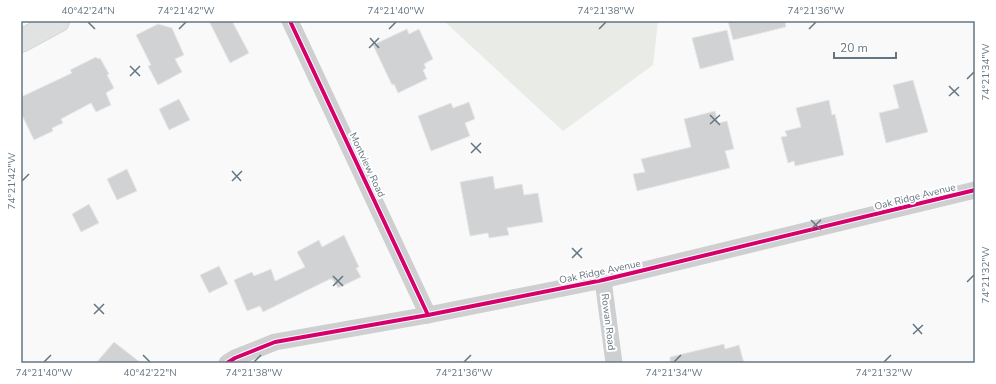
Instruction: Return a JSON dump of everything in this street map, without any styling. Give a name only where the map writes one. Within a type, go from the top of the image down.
[{"type":"main road","points":[[21,41],[58,21]]},
{"type":"street","name":"Montview Road","points":[[290,21],[428,315]]},
{"type":"street","name":"Oak Ridge Avenue","points":[[227,363],[235,358],[275,342],[428,315],[603,280],[975,190]]},
{"type":"street","name":"Rowan Road","points":[[603,280],[614,363]]},
{"type":"shaded area","points":[[444,21],[658,21],[653,65],[563,131]]},
{"type":"building","points":[[209,21],[232,21],[249,53],[230,63]]},
{"type":"building","points":[[728,21],[785,21],[786,27],[733,40]]},
{"type":"building","points":[[158,24],[172,28],[184,55],[175,59],[182,72],[158,85],[148,66],[151,65],[136,35]]},
{"type":"building","points":[[407,29],[409,34],[419,29],[433,59],[424,64],[426,68],[423,70],[427,79],[398,93],[394,84],[392,85],[373,45]]},
{"type":"building","points":[[727,30],[734,60],[700,69],[692,38]]},
{"type":"building","points":[[96,57],[98,59],[100,58],[109,74],[107,75],[114,88],[106,93],[111,105],[96,112],[91,103],[61,119],[63,123],[52,128],[53,131],[34,140],[21,113],[21,97],[72,73],[70,70]]},
{"type":"building","points":[[913,80],[928,132],[886,143],[879,113],[899,108],[893,85]]},
{"type":"building","points":[[179,99],[190,120],[169,130],[159,109]]},
{"type":"building","points":[[829,100],[832,115],[835,114],[844,155],[795,166],[794,161],[788,163],[781,137],[787,136],[785,131],[801,127],[796,108]]},
{"type":"building","points":[[469,102],[475,119],[465,123],[470,136],[431,151],[418,116],[451,103],[453,108]]},
{"type":"building","points":[[715,111],[718,123],[727,121],[734,149],[725,151],[730,168],[637,191],[633,174],[645,172],[641,159],[691,147],[684,119]]},
{"type":"building","points":[[127,169],[137,191],[117,200],[107,179]]},
{"type":"building","points":[[493,176],[495,189],[522,184],[524,195],[538,193],[543,222],[507,228],[509,235],[489,238],[488,233],[470,236],[460,182]]},
{"type":"building","points":[[89,204],[99,223],[81,232],[72,214]]},
{"type":"building","points":[[344,235],[359,267],[356,268],[361,277],[338,288],[333,280],[330,279],[263,312],[260,306],[247,311],[234,280],[252,272],[254,276],[271,269],[275,281],[305,267],[297,252],[319,240],[322,247]]},
{"type":"building","points":[[219,266],[228,284],[209,293],[200,275]]},
{"type":"building","points":[[114,342],[141,363],[96,363]]},
{"type":"building","points":[[724,344],[725,349],[739,345],[744,363],[670,363],[670,357]]},
{"type":"cycle path","points":[[290,21],[428,315]]},
{"type":"cycle path","points":[[227,363],[235,358],[275,342],[428,315],[603,280],[975,190]]}]
